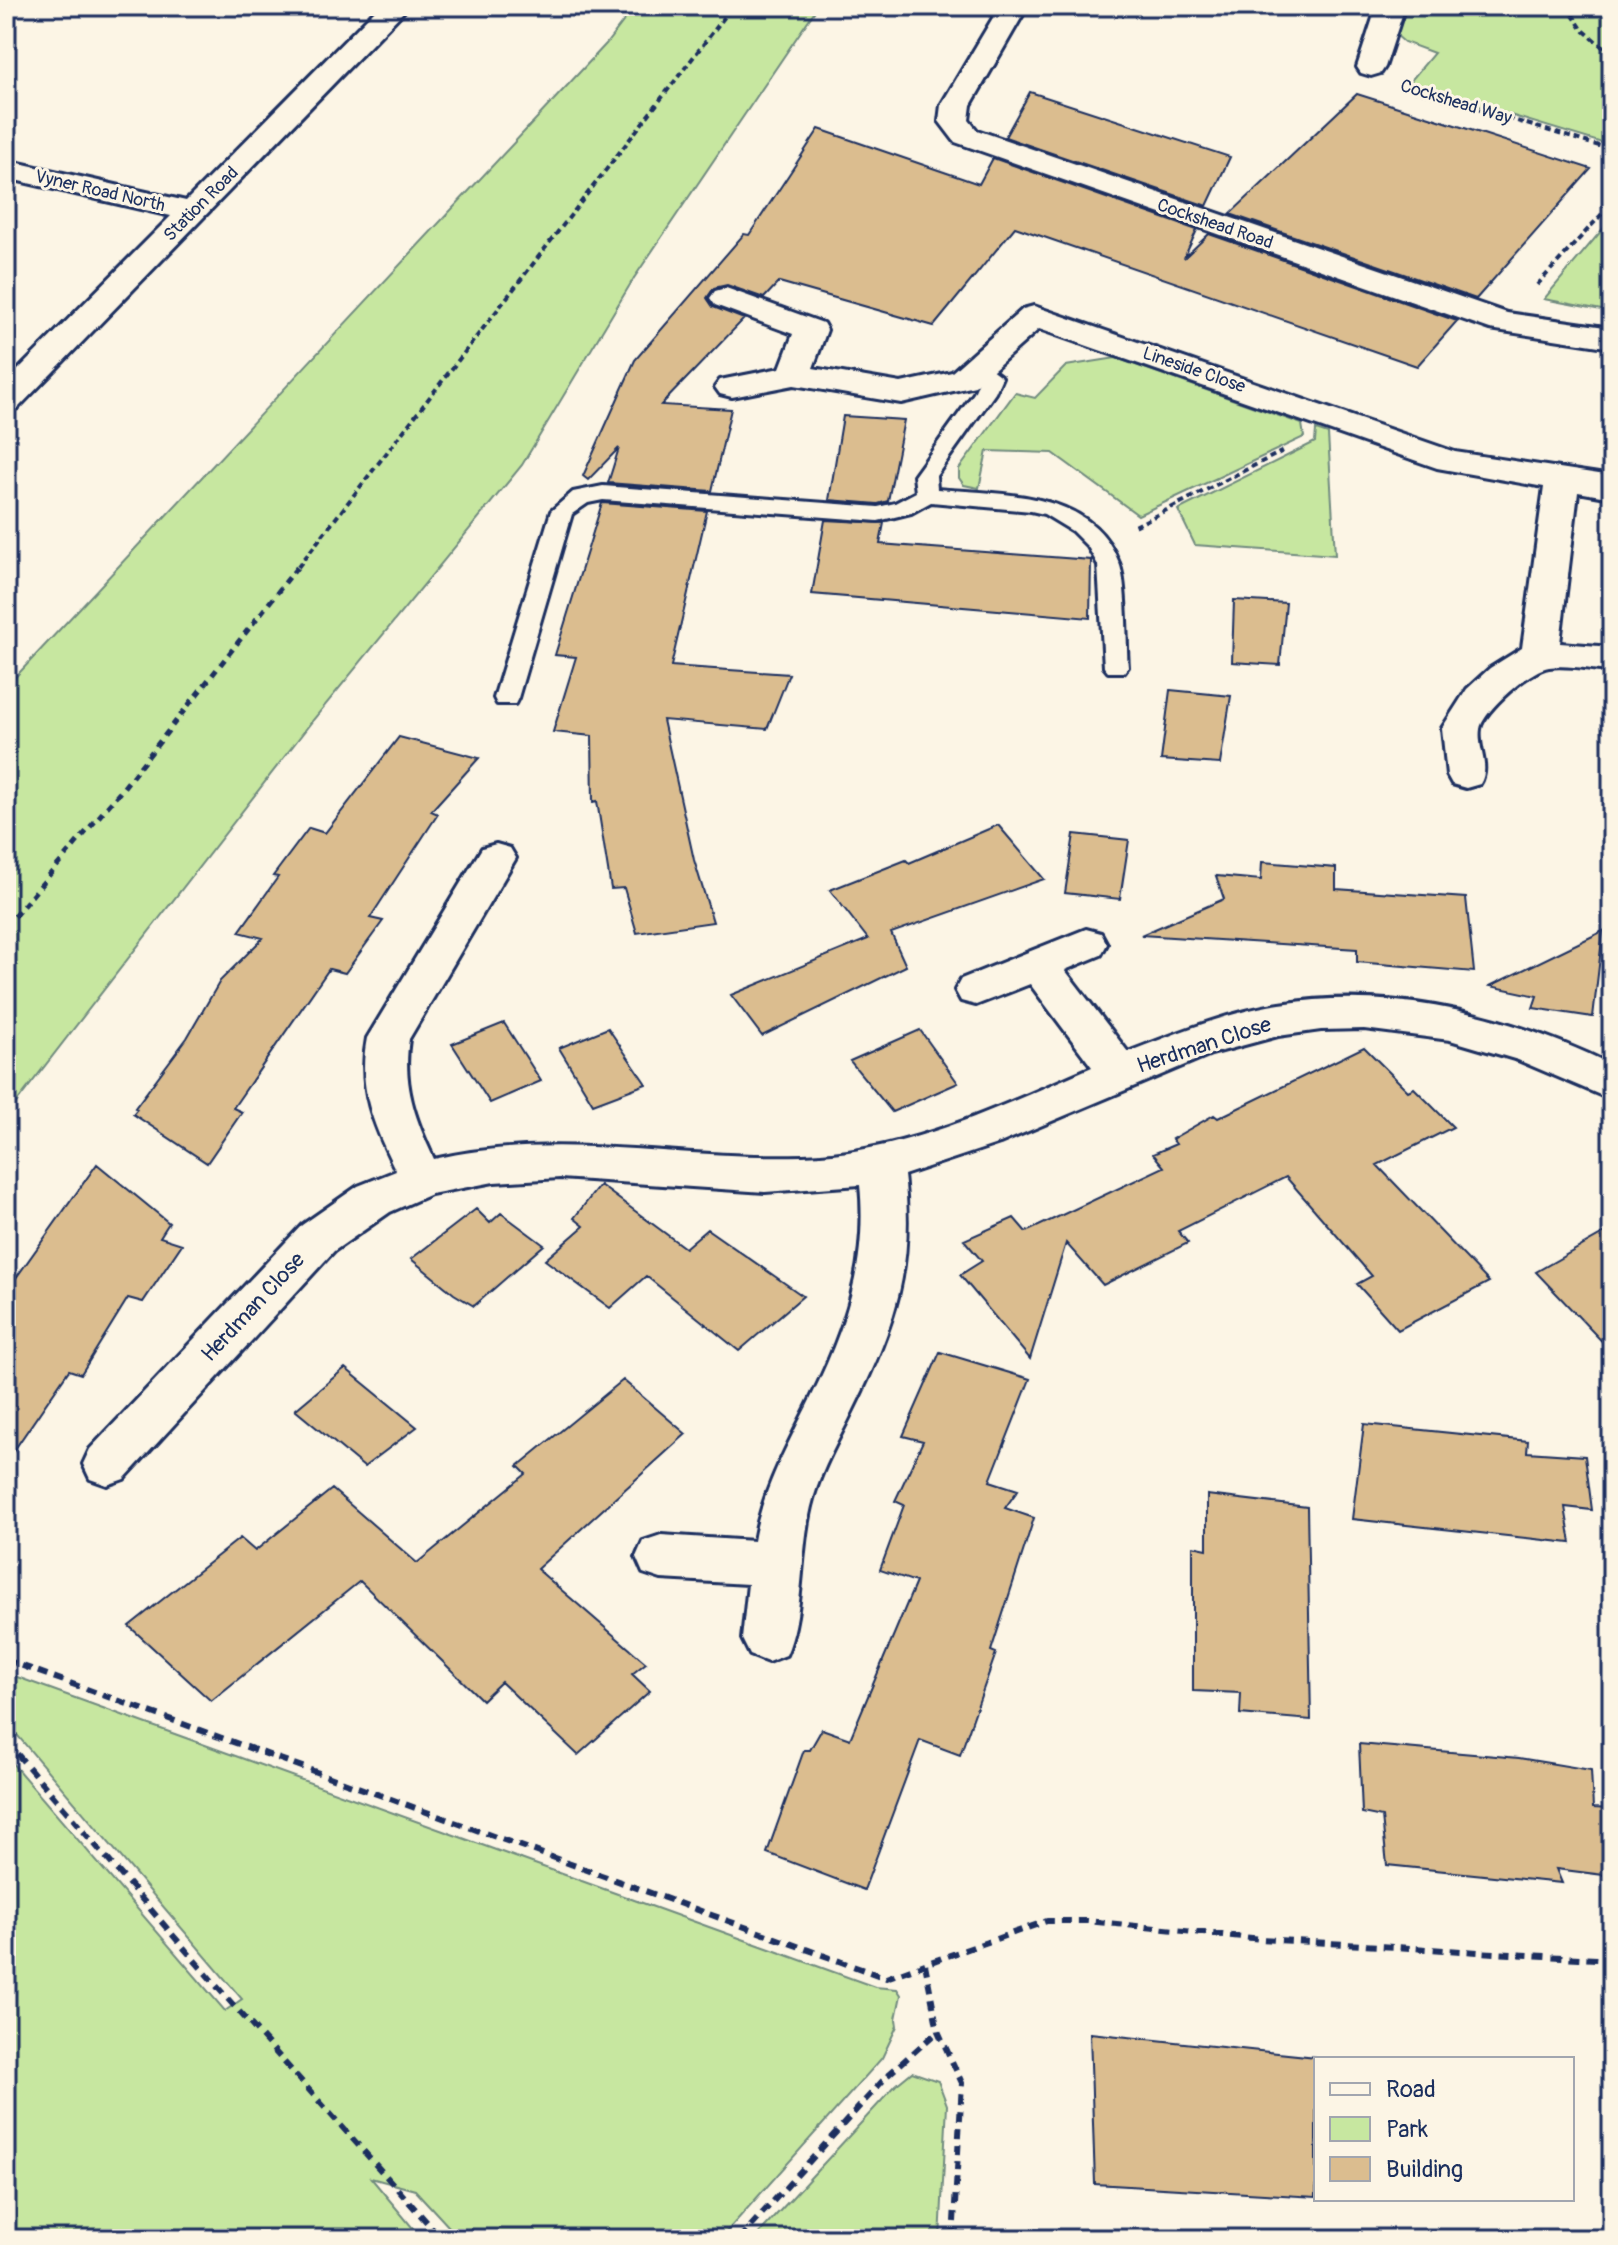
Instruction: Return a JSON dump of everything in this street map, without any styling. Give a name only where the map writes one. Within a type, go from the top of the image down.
[{"type":"street","name":"Station Road","points":[[6,401],[395,6]]},
{"type":"street","name":"Cockshead Road","points":[[1014,6],[956,105],[954,121],[966,136],[1501,322],[1612,338]]},
{"type":"street","points":[[1371,67],[1391,6]]},
{"type":"street","name":"Vyner Road North","points":[[6,169],[193,212]]},
{"type":"street","points":[[726,298],[811,330],[794,375]]},
{"type":"street","name":"Lineside Close","points":[[732,387],[794,375],[901,393],[963,379],[1034,316],[1449,461],[1612,487]]},
{"type":"street","points":[[1540,654],[1562,481]]},
{"type":"street","points":[[1466,775],[1461,728],[1480,698],[1503,677],[1540,654],[1612,659]]},
{"type":"street","points":[[422,1179],[390,1111],[382,1062],[388,1038],[496,858]]},
{"type":"street","points":[[976,990],[1086,944]]},
{"type":"street","name":"Herdman Close","points":[[1038,965],[1121,1074]]},
{"type":"street","name":"Herdman Close","points":[[107,1464],[318,1238],[374,1199],[422,1179],[520,1162],[771,1174],[845,1170],[880,1164],[963,1140],[1205,1040],[1276,1021],[1323,1014],[1370,1013],[1482,1030],[1540,1050],[1612,1084]]},
{"type":"street","points":[[768,1639],[775,1564],[789,1498],[803,1461],[858,1347],[876,1296],[885,1251],[886,1219],[880,1164]]},
{"type":"street","points":[[661,1557],[775,1564]]},
{"type":"lane","points":[[927,495],[925,476],[984,393],[991,377],[976,367]]},
{"type":"lane","points":[[506,698],[562,511],[581,497],[603,493],[878,514],[903,508],[927,495],[1031,504],[1052,509],[1080,526],[1098,544],[1109,565],[1116,667]]},
{"type":"path","points":[[6,926],[149,755],[465,355],[733,6]]},
{"type":"path","points":[[1567,6],[1582,29],[1612,55]]},
{"type":"path","name":"Cockshead Way","points":[[1371,67],[1370,76],[1612,150]]},
{"type":"path","points":[[1501,322],[1612,203]]},
{"type":"path","points":[[1098,544],[1309,439],[1309,410]]},
{"type":"path","points":[[6,1660],[886,1978],[1047,1921],[1087,1921],[1261,1939],[1612,1960]]},
{"type":"path","points":[[6,1741],[220,1990],[442,2239]]},
{"type":"path","points":[[925,1964],[938,2031],[962,2083],[953,2239]]},
{"type":"path","points":[[739,2239],[888,2075],[938,2031]]},
{"type":"green space","points":[[635,6],[818,6],[634,278],[522,465],[313,720],[6,1116],[6,687],[606,44]]},
{"type":"green space","points":[[1406,6],[1612,6],[1612,146],[1408,84],[1434,53],[1404,42],[1396,35]]},
{"type":"green space","points":[[1612,218],[1612,312],[1544,299]]},
{"type":"green space","points":[[1116,358],[1302,424],[1304,437],[1138,515],[1053,453],[987,451],[979,488],[964,485],[959,478],[959,469],[1015,393],[1035,398],[1066,366]]},
{"type":"green space","points":[[1316,430],[1328,434],[1335,555],[1195,545],[1178,510],[1315,442]]},
{"type":"green space","points":[[6,1673],[875,1987],[897,1989],[901,1995],[897,2026],[882,2058],[720,2239],[460,2239],[415,2190],[371,2178],[422,2239],[6,2239],[6,1756],[225,2011],[242,1999],[6,1722]]},
{"type":"green space","points":[[912,2072],[938,2081],[947,2105],[940,2239],[754,2239],[896,2085]]},
{"type":"building","points":[[1030,92],[1230,157],[1207,206],[1005,137]]},
{"type":"building","points":[[1357,94],[1591,169],[1476,299],[1230,214]]},
{"type":"building","points":[[819,129],[979,184],[993,158],[1197,230],[1184,258],[1209,234],[1457,321],[1417,366],[1015,227],[934,326],[779,282],[764,298],[727,285],[714,288],[707,298],[713,307],[744,319],[661,405],[731,409],[712,491],[608,483],[619,448],[588,480],[583,476],[635,360],[744,234],[749,235]]},
{"type":"building","points":[[843,416],[904,420],[888,501],[878,504],[829,500]]},
{"type":"building","points":[[602,503],[707,511],[671,666],[789,674],[767,729],[663,720],[694,860],[713,922],[637,933],[624,888],[611,889],[597,801],[593,802],[592,736],[553,732],[576,657],[555,655]]},
{"type":"building","points":[[825,520],[884,523],[880,544],[1091,560],[1090,618],[812,594]]},
{"type":"building","points":[[1234,600],[1286,603],[1280,665],[1232,662]]},
{"type":"building","points":[[1170,690],[1231,696],[1220,764],[1161,760]]},
{"type":"building","points":[[399,737],[479,758],[431,811],[438,814],[370,918],[383,921],[345,973],[329,969],[233,1108],[242,1112],[207,1163],[133,1114],[135,1108],[187,1038],[220,981],[263,938],[239,932],[278,877],[273,876],[309,828],[325,833]]},
{"type":"building","points":[[998,825],[1044,879],[891,933],[906,966],[762,1036],[731,995],[868,939],[830,890],[906,860],[909,863]]},
{"type":"building","points":[[1074,834],[1129,840],[1120,899],[1065,893]]},
{"type":"building","points":[[1262,862],[1336,868],[1336,889],[1466,898],[1474,972],[1357,962],[1357,949],[1141,935],[1224,899],[1216,876],[1261,880]]},
{"type":"building","points":[[1603,931],[1593,1017],[1533,1008],[1537,996],[1490,986]]},
{"type":"building","points":[[504,1023],[541,1081],[490,1103],[452,1044]]},
{"type":"building","points":[[608,1028],[646,1084],[593,1104],[559,1048]]},
{"type":"building","points":[[920,1030],[958,1083],[892,1112],[850,1061]]},
{"type":"building","points":[[1364,1047],[1408,1091],[1414,1088],[1453,1127],[1377,1165],[1489,1282],[1398,1330],[1357,1284],[1372,1276],[1286,1177],[1178,1231],[1188,1243],[1103,1285],[1066,1243],[1030,1359],[960,1275],[982,1261],[964,1240],[1014,1218],[1026,1232],[1164,1167],[1153,1154],[1176,1144],[1172,1139],[1214,1115],[1218,1118]]},
{"type":"building","points":[[97,1164],[169,1223],[160,1237],[182,1244],[143,1302],[128,1298],[81,1374],[69,1370],[6,1462],[6,1292]]},
{"type":"building","points":[[600,1185],[685,1248],[707,1229],[803,1296],[739,1351],[646,1276],[610,1308],[545,1260],[584,1226],[574,1218]]},
{"type":"building","points":[[476,1209],[490,1223],[501,1213],[544,1245],[474,1306],[411,1259]]},
{"type":"building","points":[[1612,1229],[1612,1352],[1536,1272]]},
{"type":"building","points":[[940,1352],[1030,1379],[990,1481],[1018,1490],[1005,1508],[1034,1518],[991,1651],[996,1653],[960,1755],[920,1740],[864,1890],[767,1853],[804,1750],[810,1750],[822,1729],[850,1739],[916,1582],[880,1570],[904,1505],[895,1501],[923,1441],[903,1436]]},
{"type":"building","points":[[345,1368],[417,1427],[364,1467],[295,1410]]},
{"type":"building","points":[[623,1380],[686,1434],[537,1569],[646,1663],[632,1674],[650,1691],[578,1755],[501,1682],[482,1700],[360,1581],[211,1701],[129,1626],[240,1538],[255,1551],[332,1489],[417,1563],[526,1474],[518,1466]]},
{"type":"building","points":[[1364,1424],[1528,1441],[1527,1452],[1585,1456],[1592,1510],[1565,1507],[1571,1543],[1352,1519]]},
{"type":"building","points":[[1207,1495],[1307,1507],[1311,1720],[1240,1714],[1241,1693],[1193,1691],[1193,1546],[1207,1549]]},
{"type":"building","points":[[1359,1744],[1519,1758],[1591,1770],[1593,1808],[1612,1809],[1612,1876],[1556,1869],[1562,1883],[1387,1865],[1382,1817],[1362,1813]]},
{"type":"building","points":[[1090,2033],[1316,2057],[1314,2197],[1095,2184]]}]
